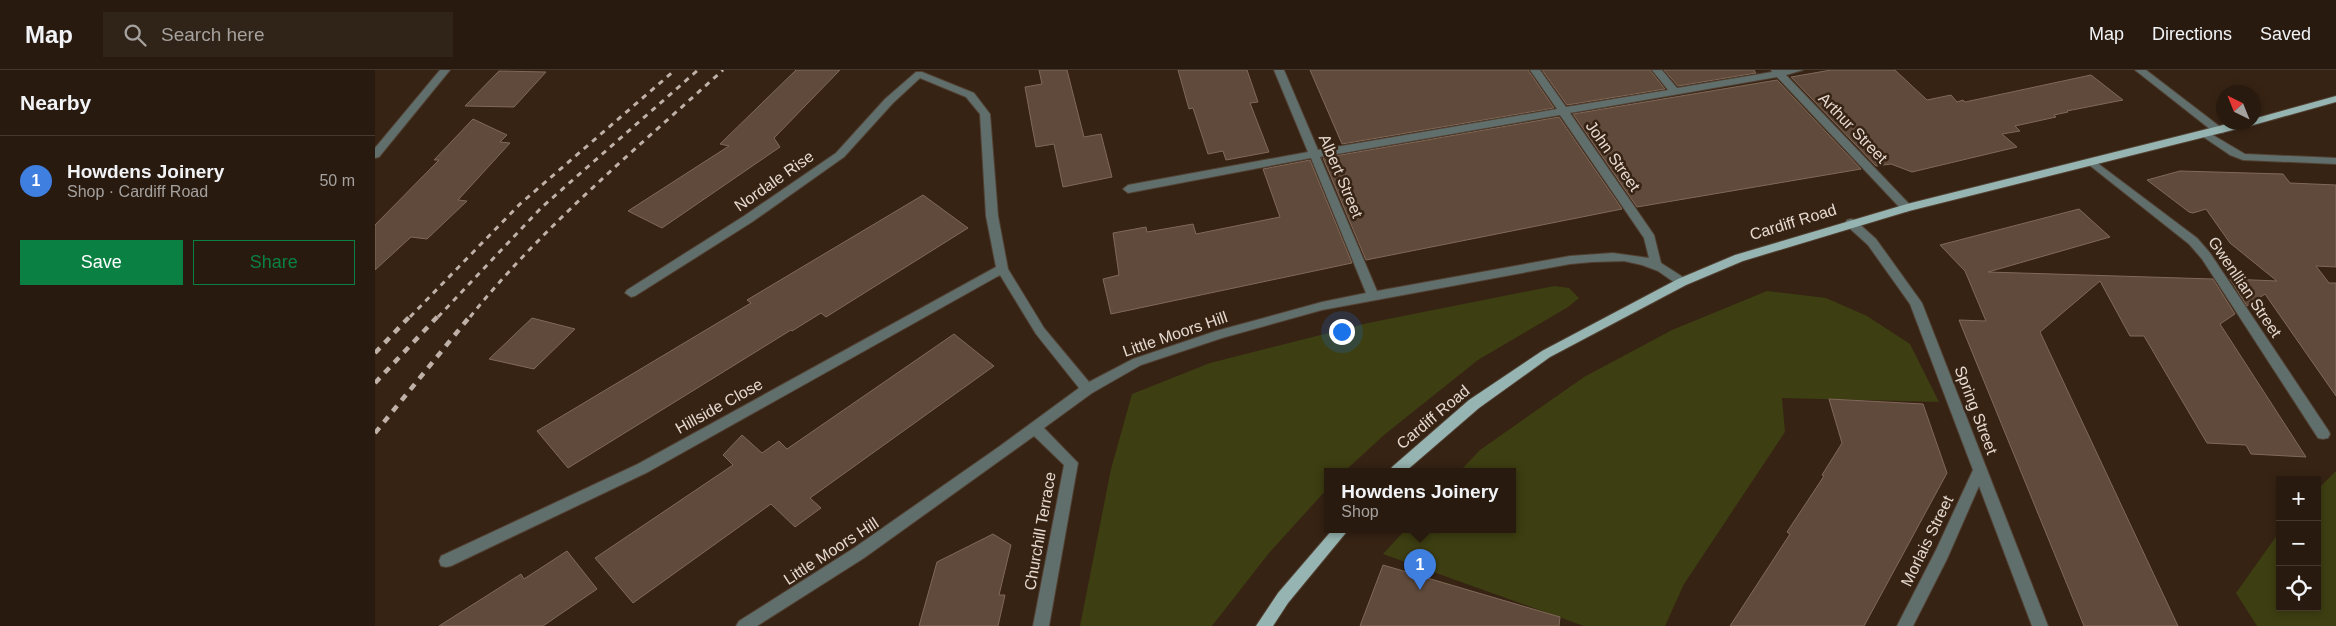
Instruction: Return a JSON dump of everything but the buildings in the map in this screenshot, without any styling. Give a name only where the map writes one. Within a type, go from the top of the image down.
[{"type":"main road","name":"Cardiff Road","points":[[2261,119],[2336,98]]},
{"type":"main road","name":"Cardiff Road","points":[[1400,468],[1474,404],[1545,354],[1682,282],[1739,258],[1851,222],[2223,130]]},
{"type":"main road","points":[[1264,626],[1283,598],[1339,533]]},
{"type":"street","points":[[375,156],[445,70]]},
{"type":"street","name":"Albert Street","points":[[1279,70],[1373,295]]},
{"type":"street","name":"John Street","points":[[1535,70],[1650,238],[1656,265]]},
{"type":"street","points":[[1657,70],[1674,91]]},
{"type":"street","points":[[1128,189],[1313,154],[1777,72],[1798,70]]},
{"type":"street","points":[[2140,70],[2219,131]]},
{"type":"street","name":"Arthur Street","points":[[1777,72],[1907,208]]},
{"type":"street","name":"Nordale Rise","points":[[631,294],[748,219],[840,155],[889,101],[919,74],[970,95],[985,114],[992,216],[1002,269]]},
{"type":"street","points":[[2206,134],[2243,157],[2336,161]]},
{"type":"street","name":"Gwenllian Street","points":[[2092,162],[2193,241],[2206,256],[2323,434]]},
{"type":"street","name":"Spring Street","points":[[1851,222],[1872,242],[1916,302],[2040,626]]},
{"type":"street","name":"Little Moors Hill","points":[[744,626],[859,553],[1087,389],[1137,362],[1219,334],[1373,295],[1596,257],[1631,258],[1656,265],[1682,282]]},
{"type":"street","points":[[1002,269],[1040,331],[1087,389]]},
{"type":"street","name":"Hillside Close","points":[[446,560],[643,468],[1002,269]]},
{"type":"street","name":"Churchill Terrace","points":[[1035,428],[1071,462],[1041,626]]},
{"type":"street","name":"Morlais Street","points":[[1905,626],[1980,470]]},
{"type":"shaded area","points":[[1554,286],[1569,288],[1579,298],[1568,307],[1478,360],[1384,435],[1348,468],[1324,468],[1324,492],[1269,553],[1212,626],[1080,626],[1111,469],[1132,394],[1210,363],[1368,323]]},
{"type":"shaded area","points":[[1767,291],[1826,298],[1867,316],[1910,344],[1939,402],[1782,398],[1785,432],[1684,584],[1665,626],[1584,626],[1383,554],[1402,533],[1516,533],[1516,468],[1463,468],[1480,450],[1584,377],[1672,330]]},
{"type":"shaded area","points":[[2336,471],[2336,626],[2257,626],[2236,593],[2276,537],[2276,611],[2321,611],[2321,486]]},
{"type":"railway","points":[[410,317],[520,204],[675,70]]},
{"type":"railway","points":[[438,317],[542,207],[698,70]]},
{"type":"railway","points":[[470,317],[499,283],[560,219],[723,70]]},
{"type":"railway","points":[[375,353],[411,315]]},
{"type":"railway","points":[[375,383],[439,315]]},
{"type":"railway","points":[[375,433],[471,315]]},
{"type":"place","name":"Howdens Joinery","points":[[1420,590]]}]
